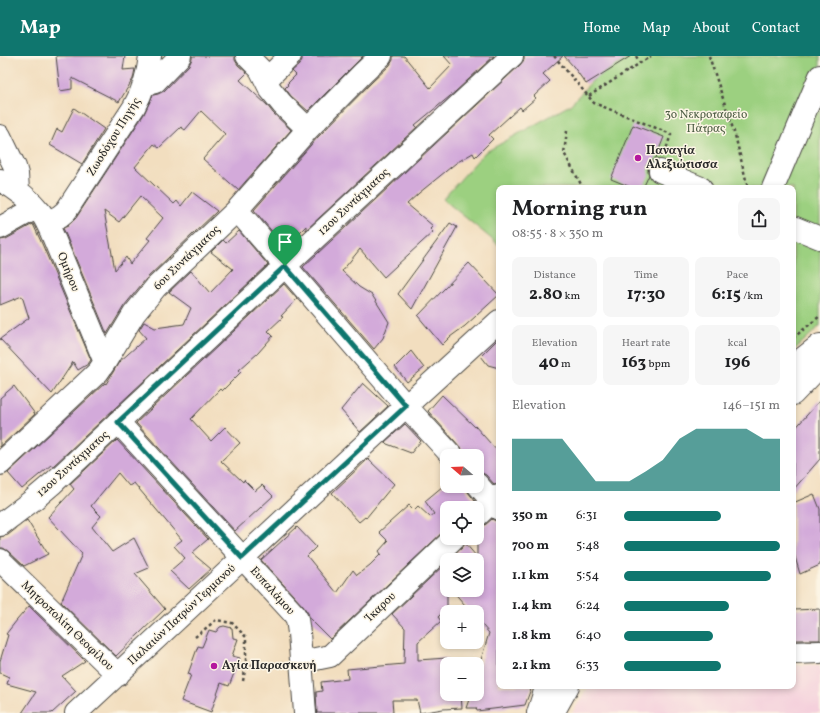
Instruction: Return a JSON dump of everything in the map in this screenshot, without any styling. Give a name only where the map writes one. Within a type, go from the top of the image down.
[{"type":"street","name":"Ζωοδόχου Πηγής","points":[[0,228],[41,215],[60,216],[66,211],[141,95],[146,81],[150,56]]},
{"type":"street","points":[[146,81],[155,82],[180,56]]},
{"type":"street","points":[[247,56],[260,69],[270,89],[282,104],[308,129]]},
{"type":"street","points":[[266,80],[290,56]]},
{"type":"street","name":"6ου Συντάγματος","points":[[0,464],[98,372],[134,314],[156,287],[237,210],[308,129],[363,73],[382,56]]},
{"type":"street","name":"12ου Συντάγματος","points":[[0,525],[33,500],[53,482],[512,56]]},
{"type":"street","points":[[774,185],[820,76]]},
{"type":"street","name":"Ομήρου","points":[[0,136],[17,174],[9,186],[41,215],[55,241],[105,362]]},
{"type":"street","points":[[660,171],[694,185]]},
{"type":"street","points":[[237,210],[406,406],[446,449]]},
{"type":"street","points":[[796,228],[820,238]]},
{"type":"street","name":"Παλαιών Πατρών Γερμανού","points":[[82,711],[242,558],[496,324]]},
{"type":"street","points":[[796,364],[820,345]]},
{"type":"street","points":[[796,391],[820,366]]},
{"type":"street","name":"Ευπαλάμου","points":[[118,422],[294,614],[299,634],[305,713]]},
{"type":"street","points":[[484,490],[496,501]]},
{"type":"street","points":[[484,511],[496,503]]},
{"type":"street","name":"Ίκαρου","points":[[301,662],[330,656],[447,545]]},
{"type":"street","name":"Μητροπολίτη Θεοφίλου","points":[[0,560],[118,675]]},
{"type":"street","points":[[796,653],[820,652]]},
{"type":"street","points":[[538,713],[546,689]]},
{"type":"street","points":[[553,713],[566,689]]},
{"type":"path","points":[[554,56],[594,103],[671,134],[660,171]]},
{"type":"path","points":[[636,56],[640,63]]},
{"type":"path","points":[[589,96],[651,56]]},
{"type":"path","points":[[709,56],[735,135],[747,185]]},
{"type":"path","points":[[567,131],[564,153],[581,185]]},
{"type":"path","points":[[796,336],[820,316]]},
{"type":"path","points":[[195,637],[216,620],[232,623],[246,636],[246,665],[242,681]]},
{"type":"path","points":[[246,665],[301,662]]},
{"type":"shaded area","points":[[796,665],[820,665],[820,713],[572,713],[587,689],[796,689]]},
{"type":"green space","name":"3o Νεκροταφείο Πάτρας","points":[[631,56],[820,56],[820,326],[796,348],[796,185],[496,185],[496,243],[443,199],[484,153],[570,105],[595,78]]},
{"type":"building","points":[[56,56],[125,56],[123,70],[135,69],[133,79],[119,102],[72,78],[72,89],[60,91]]},
{"type":"building","points":[[192,56],[235,56],[235,60],[238,65],[247,73],[240,80],[291,130],[238,190],[203,159],[225,134],[201,111],[185,130],[181,127],[159,148],[154,144],[135,167],[174,204],[177,201],[181,206],[192,192],[217,211],[146,279],[124,306],[107,334],[63,228],[68,226],[76,218],[144,114],[153,95],[164,91],[189,65]],"holes":[[[140,196],[163,218],[147,238],[150,240],[130,264],[126,257],[115,270],[104,211],[119,222]]]},
{"type":"building","points":[[302,56],[363,56],[308,111],[291,96],[285,88],[296,75],[292,71],[299,65],[302,60]]},
{"type":"building","points":[[393,56],[404,56],[430,88],[452,65],[444,56],[494,56],[455,92],[415,125],[417,127],[306,230],[306,226],[285,247],[254,210],[317,138],[390,65],[393,60]]},
{"type":"building","points":[[524,56],[563,56],[543,74],[550,81],[534,96],[536,98],[522,110],[520,107],[489,135],[493,139],[475,157],[473,153],[456,163],[407,204],[433,226],[430,229],[433,232],[384,277],[360,249],[342,271],[359,287],[372,295],[389,322],[383,338],[374,349],[303,267],[520,65],[524,60]]},
{"type":"building","points":[[564,56],[631,56],[586,84]]},
{"type":"building","points":[[74,108],[104,129],[82,164],[50,145],[57,129],[62,132]]},
{"type":"building","name":"Παναγία Αλεξιώτισσα","points":[[633,125],[664,137],[655,160],[652,161],[648,167],[649,175],[644,185],[626,185],[611,179]]},
{"type":"building","points":[[450,223],[457,227],[412,309],[398,294]]},
{"type":"building","points":[[33,224],[91,360],[88,364],[78,370],[73,362],[52,394],[0,339],[29,318],[22,296],[0,305],[0,240],[6,239]]},
{"type":"building","points":[[239,231],[268,265],[53,466],[51,465],[22,489],[8,473],[105,383],[106,384],[119,362],[146,338],[139,330],[144,322],[155,328],[184,324],[191,308],[169,292],[191,271],[210,293],[233,269],[211,252],[223,240],[226,243]]},
{"type":"building","points":[[469,263],[496,292],[496,298],[442,345],[418,316]]},
{"type":"building","points":[[284,284],[297,299],[281,316],[283,317],[268,331],[273,336],[258,353],[239,370],[241,372],[222,391],[220,389],[191,419],[211,441],[225,427],[240,443],[221,461],[255,491],[262,485],[273,496],[235,531],[136,423]]},
{"type":"building","points":[[496,341],[496,367],[488,365],[481,356]]},
{"type":"building","points":[[411,351],[424,368],[407,382],[395,367]]},
{"type":"building","points":[[363,383],[388,406],[360,432],[341,410]]},
{"type":"building","points":[[14,386],[35,414],[0,447],[0,398]]},
{"type":"building","points":[[442,395],[475,426],[496,450],[496,484],[494,484],[484,474],[484,449],[461,448],[428,411]]},
{"type":"building","points":[[820,400],[820,459],[796,487],[796,428]]},
{"type":"building","points":[[405,424],[421,441],[411,453],[385,442]]},
{"type":"building","points":[[117,440],[208,539],[192,553],[211,569],[189,589],[170,571],[185,558],[174,546],[182,540],[134,483],[129,486],[118,473],[91,506],[101,516],[92,527],[112,552],[134,538],[149,568],[135,574],[165,609],[116,656],[61,602],[82,554],[48,517],[74,489],[70,484]]},
{"type":"building","points":[[368,459],[394,484],[366,518],[365,517],[359,522],[332,493]]},
{"type":"building","points":[[440,488],[440,493],[469,493],[475,501],[440,501],[440,535],[330,639],[310,619],[303,606],[261,560],[297,527],[316,547],[307,556],[337,593],[353,570],[357,575],[381,554],[379,551],[388,541],[379,532],[409,505],[414,510],[418,506],[430,517],[434,514],[425,501]]},
{"type":"building","points":[[814,494],[820,509],[820,565],[800,574],[796,560],[796,502]]},
{"type":"building","points":[[492,519],[496,521],[496,689],[531,689],[525,705],[477,711],[476,708],[466,708],[468,701],[484,701],[484,657],[482,657],[489,633],[484,627],[484,605],[465,605],[458,597],[484,597],[484,553],[477,553],[477,545],[484,545],[484,526]]},
{"type":"building","points":[[27,520],[48,554],[24,566],[8,551],[0,548],[0,537],[8,535]]},
{"type":"building","points":[[464,545],[467,545],[474,553],[457,553]]},
{"type":"building","points":[[440,569],[440,597],[447,597],[447,605],[440,605],[440,615],[438,617],[440,622],[418,642],[418,660],[440,658],[440,701],[462,701],[462,708],[443,709],[420,713],[417,700],[392,700],[393,713],[317,713],[316,692],[322,691],[321,682],[348,679],[347,669],[404,664],[405,628],[392,614]]},
{"type":"building","points":[[29,606],[85,661],[62,676],[76,691],[52,713],[22,713],[36,692],[7,684],[9,677],[0,673],[0,661],[8,635],[6,634]]},
{"type":"building","points":[[820,609],[820,640],[796,640],[796,610]]},
{"type":"building","name":"Αγία Παρασκευή","points":[[224,626],[232,628],[233,638],[238,639],[232,656],[240,658],[229,686],[221,683],[211,712],[181,701],[191,675],[188,674],[198,646],[202,647],[209,630],[216,632],[220,627]]},
{"type":"place","name":"Παναγία Αλεξιώτισσα","points":[[638,158]]},
{"type":"place","name":"Αγία Παρασκευή","points":[[214,666]]},
{"type":"route","points":[[285,266],[406,406],[242,558],[118,422],[285,266]]}]
